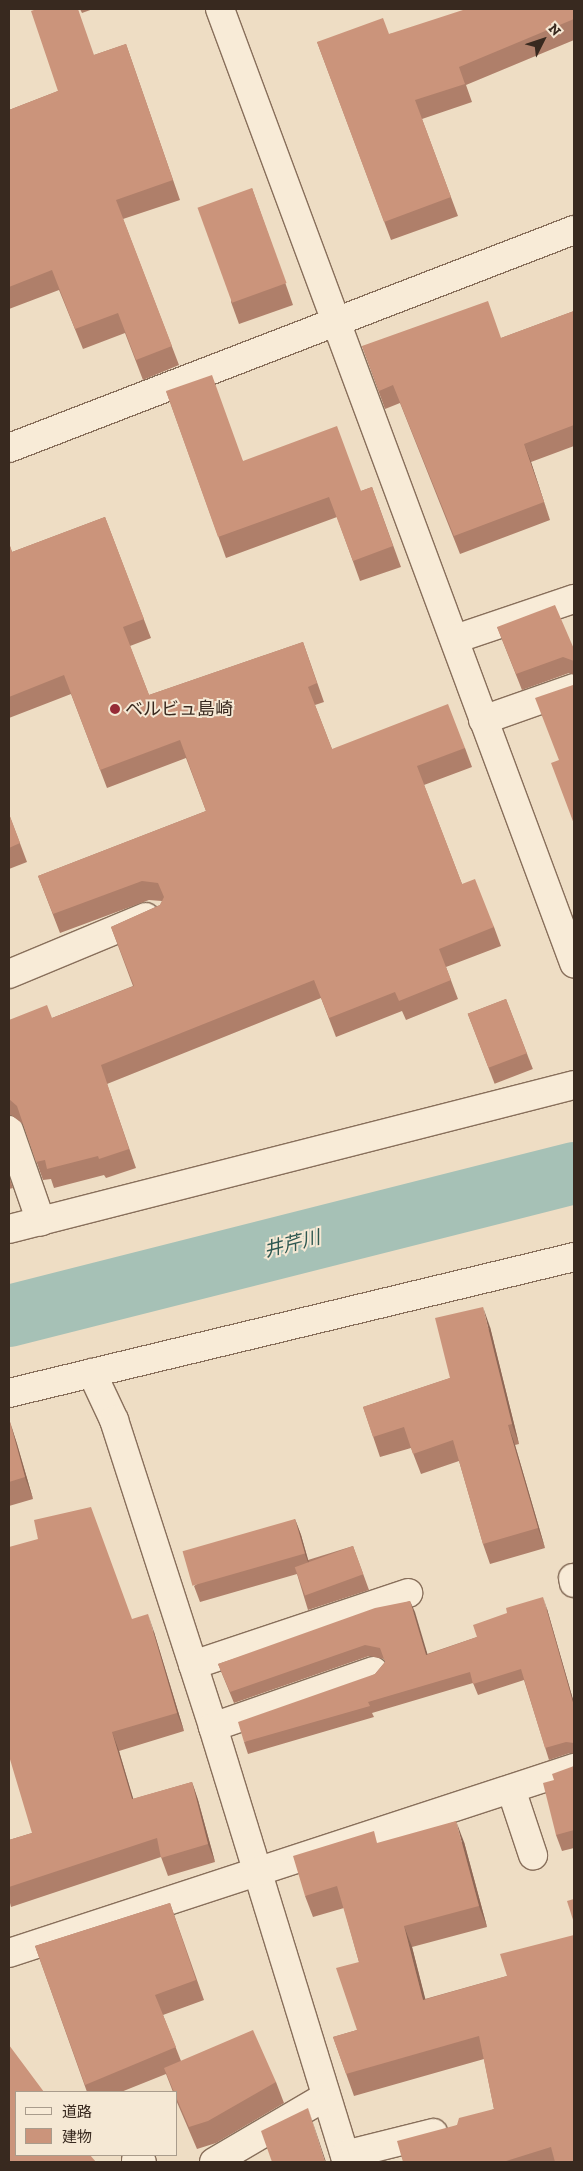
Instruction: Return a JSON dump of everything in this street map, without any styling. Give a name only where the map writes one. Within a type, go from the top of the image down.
[{"type":"street","points":[[220,9],[483,720],[564,902],[574,963]]},
{"type":"street","points":[[9,448],[574,230]]},
{"type":"street","points":[[454,639],[574,599]]},
{"type":"street","points":[[483,720],[574,688]]},
{"type":"street","points":[[9,974],[155,914]]},
{"type":"street","points":[[9,1230],[574,1085]]},
{"type":"street","points":[[9,1130],[41,1222]]},
{"type":"street","points":[[9,1393],[574,1257]]},
{"type":"street","points":[[92,1373],[114,1420],[213,1727],[254,1870],[346,2159],[458,2127]]},
{"type":"street","points":[[193,1665],[408,1593]]},
{"type":"street","points":[[213,1727],[374,1671]]},
{"type":"street","points":[[9,1953],[254,1870],[574,1768]]},
{"type":"street","points":[[512,1789],[533,1855]]},
{"type":"street","points":[[214,2162],[325,2097]]},
{"type":"building","points":[[37,9],[78,9],[94,55],[126,44],[173,180],[116,200],[172,346],[136,360],[118,313],[75,329],[52,270],[9,287],[9,110],[58,91],[31,11]]},
{"type":"building","points":[[466,9],[574,9],[574,19],[459,67],[465,84],[415,100],[451,197],[384,222],[317,42],[383,18],[389,34]]},
{"type":"building","points":[[252,188],[287,283],[232,303],[197,208]]},
{"type":"building","points":[[488,301],[501,338],[574,311],[574,425],[524,444],[544,502],[454,536],[393,385],[379,391],[362,346]]},
{"type":"building","points":[[212,375],[243,461],[337,426],[361,491],[372,487],[393,546],[353,561],[329,497],[218,537],[166,391]]},
{"type":"building","points":[[105,517],[144,619],[123,627],[149,695],[303,642],[317,683],[308,687],[332,749],[448,704],[465,748],[417,766],[462,884],[475,879],[494,927],[439,949],[451,980],[399,1001],[395,992],[329,1018],[314,980],[101,1065],[129,1149],[99,1159],[98,1156],[47,1169],[45,1160],[36,1162],[17,1106],[9,1099],[9,1020],[47,1005],[52,1018],[134,986],[111,927],[160,905],[164,897],[158,883],[142,881],[53,914],[38,876],[206,811],[180,740],[100,770],[64,675],[9,697],[9,543],[12,552]]},
{"type":"building","points":[[555,605],[574,649],[574,661],[563,657],[516,674],[497,627]]},
{"type":"building","points":[[574,683],[574,824],[551,763],[559,760],[535,698],[573,685]]},
{"type":"building","points":[[9,814],[20,843],[9,848]]},
{"type":"building","points":[[506,999],[527,1053],[489,1068],[468,1014]]},
{"type":"building","points":[[483,1307],[512,1424],[508,1425],[538,1528],[483,1544],[453,1440],[413,1454],[404,1427],[373,1437],[363,1407],[450,1378],[435,1318]]},
{"type":"building","points":[[9,1422],[25,1477],[9,1482]]},
{"type":"building","points":[[91,1507],[132,1619],[148,1614],[177,1713],[112,1732],[132,1799],[192,1782],[208,1844],[161,1858],[157,1838],[9,1887],[9,1840],[32,1833],[9,1756],[9,1547],[38,1539],[34,1520]]},
{"type":"building","points":[[295,1519],[305,1554],[192,1586],[183,1551]]},
{"type":"building","points":[[353,1546],[363,1574],[305,1595],[295,1567]]},
{"type":"building","points":[[543,1597],[574,1706],[574,1743],[566,1742],[545,1748],[521,1669],[473,1684],[470,1672],[368,1702],[370,1706],[244,1742],[238,1722],[375,1674],[385,1662],[380,1648],[365,1645],[230,1692],[218,1664],[375,1608],[410,1601],[426,1655],[477,1637],[473,1625],[507,1613],[506,1608]]},
{"type":"building","points":[[574,1766],[574,1830],[556,1835],[543,1783],[554,1780],[552,1774]]},
{"type":"building","points":[[456,1821],[479,1906],[404,1926],[423,2000],[507,1976],[500,1954],[574,1935],[574,2162],[555,2162],[551,2147],[503,2162],[403,2162],[397,2141],[457,2125],[459,2118],[494,2109],[479,2036],[346,2074],[333,2037],[357,2030],[336,1968],[359,1962],[337,1886],[305,1896],[293,1856],[374,1831],[377,1843]]},
{"type":"building","points":[[574,1899],[574,1923],[567,1901]]},
{"type":"building","points":[[170,1903],[196,1980],[155,1995],[176,2047],[85,2085],[35,1946]]},
{"type":"building","points":[[253,2030],[276,2082],[208,2121],[189,2127],[178,2102],[178,2091],[174,2091],[164,2068]]},
{"type":"building","points":[[9,2045],[43,2091],[15,2091],[15,2156],[91,2156],[96,2162],[9,2162]]},
{"type":"building","points":[[308,2108],[325,2162],[272,2162],[261,2131]]},
{"type":"waterway","name":"井芹川","points":[[9,1316],[574,1173]]},
{"type":"place","name":"ベルビュ島崎","points":[[115,709]]}]
